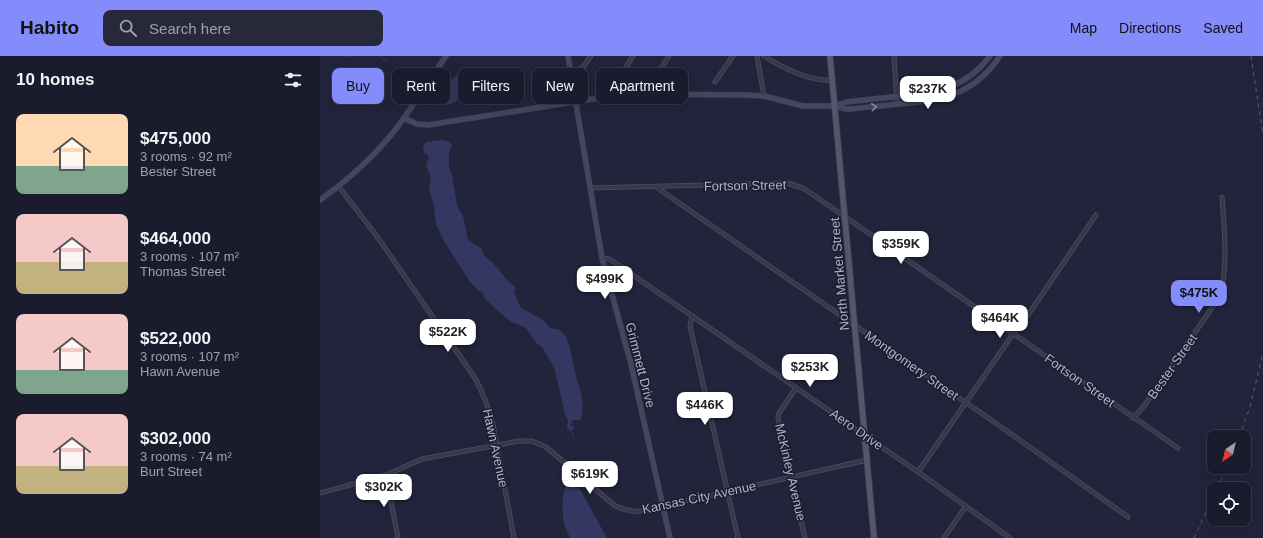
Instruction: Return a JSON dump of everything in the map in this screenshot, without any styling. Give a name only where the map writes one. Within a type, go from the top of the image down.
[{"type":"main road","points":[[320,200],[339,187],[373,155],[404,118],[446,56]]},
{"type":"main road","name":"Grimmett Drive","points":[[568,56],[570,68]]},
{"type":"main road","name":"North Market Street","points":[[830,56],[874,538]]},
{"type":"main road","points":[[835,106],[846,102],[935,92],[950,88],[973,74],[990,56]]},
{"type":"main road","points":[[588,99],[619,95],[644,94],[746,95],[764,96],[803,106],[835,106],[846,109],[925,102],[956,94],[974,84],[988,71],[1000,56]]},
{"type":"main road","points":[[404,118],[417,124],[428,125],[558,104]]},
{"type":"main road","name":"Grimmett Drive","points":[[576,104],[602,258],[631,364],[670,538]]},
{"type":"street","points":[[581,68],[591,56]]},
{"type":"street","points":[[625,68],[632,56]]},
{"type":"street","points":[[661,68],[669,56]]},
{"type":"street","points":[[715,82],[733,56]]},
{"type":"street","points":[[757,56],[764,96]]},
{"type":"street","points":[[764,56],[780,66],[816,79],[823,81],[833,80]]},
{"type":"street","points":[[894,56],[897,104]]},
{"type":"street","name":"Fortson Street","points":[[590,188],[791,184],[803,188],[1178,448]]},
{"type":"street","name":"Hawn Avenue","points":[[339,187],[373,230],[475,378],[490,412],[514,538]]},
{"type":"street","name":"Montgomery Street","points":[[656,187],[966,402],[1128,517]]},
{"type":"street","name":"Bester Street","points":[[1134,418],[1144,406],[1221,293],[1224,267],[1222,197]]},
{"type":"street","points":[[918,472],[1096,215]]},
{"type":"street","name":"Aero Drive","points":[[602,258],[609,259],[614,262],[865,434],[1010,538]]},
{"type":"street","points":[[692,316],[690,326],[738,538]]},
{"type":"street","name":"McKinley Avenue","points":[[796,388],[779,413],[778,418],[806,538]]},
{"type":"street","name":"Kansas City Avenue","points":[[320,493],[386,475],[422,459],[519,441],[532,441],[546,447],[614,505],[622,509],[636,511],[868,460]]},
{"type":"street","points":[[386,475],[398,538]]},
{"type":"street","points":[[944,538],[966,506]]},
{"type":"water","points":[[458,75],[458,100],[451,104],[439,105],[438,104],[450,104],[450,81]]},
{"type":"water","points":[[442,140],[450,142],[452,145],[449,156],[449,167],[452,174],[457,206],[463,216],[468,240],[481,248],[484,255],[516,288],[514,292],[521,308],[543,320],[550,328],[560,330],[565,335],[569,344],[583,405],[581,420],[573,420],[570,425],[575,427],[570,432],[567,428],[568,420],[565,414],[554,367],[542,347],[536,343],[526,328],[510,321],[484,298],[483,293],[470,282],[444,241],[436,224],[433,202],[429,190],[431,177],[426,166],[429,156],[424,153],[423,147],[426,142]]},
{"type":"water","points":[[566,484],[576,484],[581,491],[607,538],[570,538],[564,521],[562,505]]},
{"type":"waterway","points":[[346,56],[352,56]]},
{"type":"waterway","points":[[379,56],[387,61]]},
{"type":"waterway","points":[[571,431],[574,438]]},
{"type":"railway","points":[[1251,56],[1263,135]]},
{"type":"railway","points":[[1242,430],[1250,407],[1263,353]]},
{"type":"railway","points":[[1220,482],[1224,474]]},
{"type":"railway","points":[[1194,538],[1207,510]]}]
